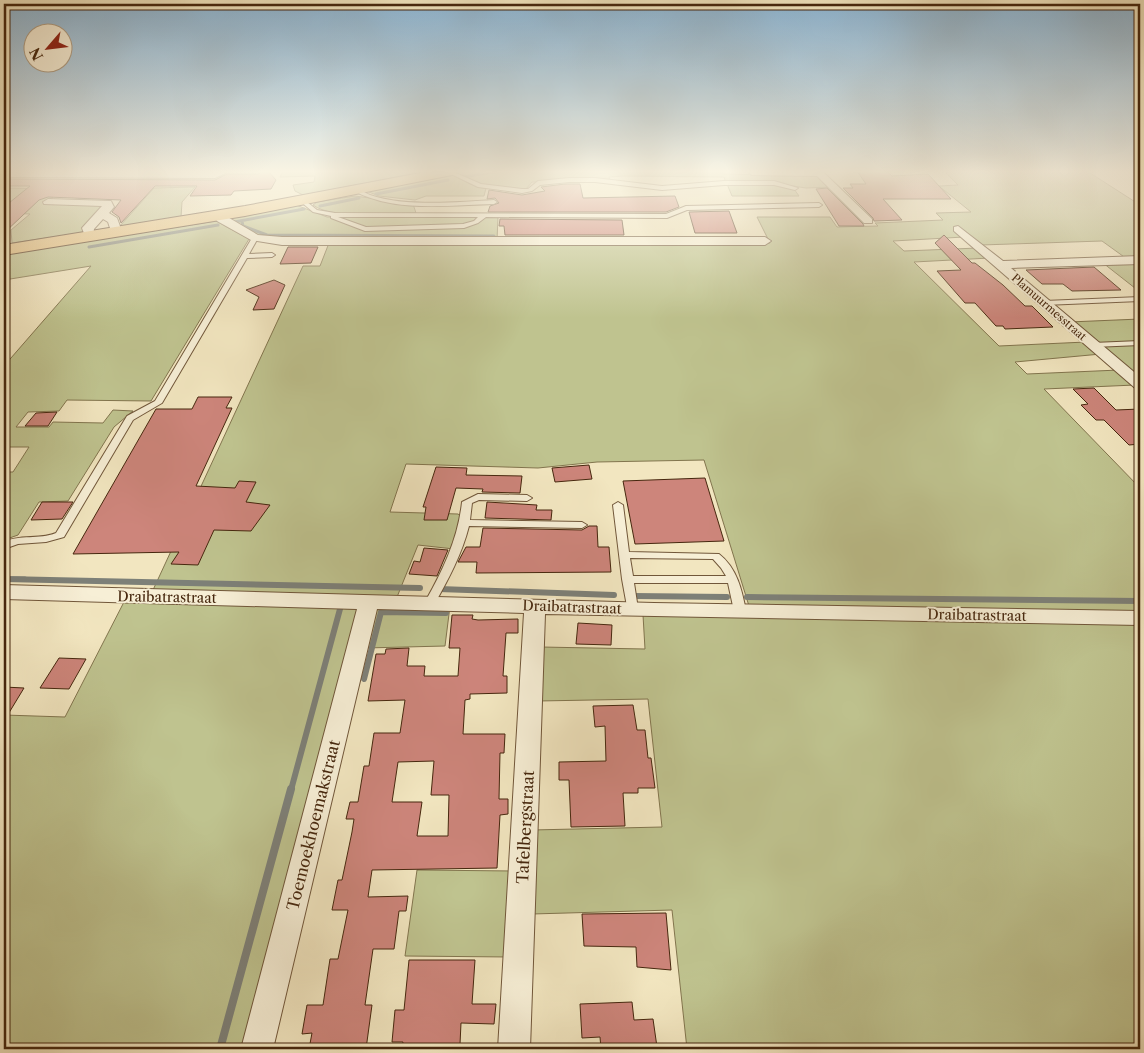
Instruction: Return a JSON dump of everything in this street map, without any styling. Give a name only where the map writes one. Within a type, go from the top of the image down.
[{"type":"main road","points":[[4,250],[187,220]]},
{"type":"street","points":[[89,234],[88,228],[94,220]]},
{"type":"street","points":[[113,220],[115,230]]},
{"type":"street","points":[[224,220],[255,238],[282,240],[765,241]]},
{"type":"street","name":"Plamuurmesstraat","points":[[958,229],[1140,385]]},
{"type":"street","points":[[1000,265],[1140,260]]},
{"type":"street","name":"Draibatrastraat","points":[[4,592],[430,602],[632,609],[1140,618]]},
{"type":"street","name":"Toemoekhoemakstraat","points":[[257,1049],[368,601]]},
{"type":"street","name":"Tafelbergstraat","points":[[514,1049],[536,605]]},
{"type":"lane","points":[[343,220],[365,229],[464,226],[478,220]]},
{"type":"lane","points":[[4,546],[16,540],[46,541],[60,536],[130,418],[158,404],[255,238]]},
{"type":"lane","points":[[244,256],[272,255]]},
{"type":"lane","points":[[1044,303],[1140,299]]},
{"type":"lane","points":[[1093,344],[1140,343]]},
{"type":"lane","points":[[430,602],[457,552],[466,524],[467,502],[478,497],[527,498]]},
{"type":"lane","points":[[618,505],[632,609]]},
{"type":"lane","points":[[466,524],[582,525]]},
{"type":"lane","points":[[624,555],[715,556],[723,561],[732,580],[737,592],[740,611]]},
{"type":"lane","points":[[627,579],[732,580]]},
{"type":"green space","points":[[23,220],[94,220],[87,232],[12,243],[11,230]]},
{"type":"green space","points":[[125,220],[162,220],[119,227]]},
{"type":"green space","points":[[228,220],[498,220],[497,240],[281,239],[256,236]]},
{"type":"green space","points":[[759,220],[832,220],[837,227],[878,226],[875,223],[940,220],[1140,220],[1140,258],[1127,259],[1102,241],[981,245],[964,237],[893,241],[904,251],[978,248],[990,258],[914,262],[999,346],[1086,342],[1101,354],[1015,362],[1027,374],[1119,370],[1135,385],[1044,389],[1140,488],[1140,612],[749,606],[704,460],[597,462],[538,468],[406,464],[390,512],[458,514],[462,517],[454,549],[418,545],[397,597],[153,590],[303,266],[320,266],[329,243],[770,243]]},
{"type":"green space","points":[[216,221],[249,239],[151,401],[67,400],[59,411],[28,412],[16,427],[49,427],[53,422],[103,423],[113,410],[133,411],[114,427],[68,501],[39,502],[18,535],[4,540],[4,472],[13,472],[29,447],[4,447],[4,366],[91,266],[4,280],[4,254]]},
{"type":"green space","points":[[1140,262],[1140,292],[1103,263]]},
{"type":"green space","points":[[1140,319],[1140,342],[1095,344],[1069,322]]},
{"type":"green space","points":[[1140,344],[1140,382],[1098,346]]},
{"type":"green space","points":[[125,600],[357,609],[359,614],[246,1049],[4,1049],[4,715],[65,717]]},
{"type":"green space","points":[[450,606],[445,646],[365,648],[374,609]]},
{"type":"green space","points":[[643,615],[1132,623],[1140,634],[1140,1049],[687,1049],[672,910],[532,914],[532,830],[662,827],[648,699],[538,701],[541,647],[645,649]]},
{"type":"green space","points":[[417,870],[514,871],[509,957],[405,956]]},
{"type":"building","points":[[4,220],[18,220],[4,233]]},
{"type":"building","points":[[500,220],[622,220],[624,235],[505,235],[504,226],[499,226]]},
{"type":"building","points":[[691,220],[732,220],[737,233],[695,233]]},
{"type":"building","points":[[835,220],[859,220],[864,226],[839,226]]},
{"type":"building","points":[[944,235],[972,263],[975,263],[1003,285],[1025,306],[1032,306],[1053,327],[1005,329],[1003,326],[996,326],[975,303],[965,303],[937,271],[961,270],[935,243]]},
{"type":"building","points":[[288,247],[318,247],[311,263],[280,264]]},
{"type":"building","points":[[1094,267],[1121,290],[1072,291],[1063,284],[1042,284],[1026,270]]},
{"type":"building","points":[[274,280],[285,285],[274,309],[253,310],[259,297],[246,290]]},
{"type":"building","points":[[1094,388],[1116,410],[1140,409],[1140,444],[1129,445],[1104,420],[1096,420],[1081,405],[1088,404],[1073,389]]},
{"type":"building","points":[[198,397],[232,397],[226,408],[232,408],[196,486],[235,488],[239,481],[256,482],[246,502],[270,505],[251,531],[214,530],[198,565],[171,564],[179,552],[73,554],[156,409],[192,409]]},
{"type":"building","points":[[57,412],[48,426],[25,426],[36,413]]},
{"type":"building","points":[[589,465],[592,479],[555,482],[552,468]]},
{"type":"building","points":[[436,467],[467,468],[466,475],[522,476],[520,493],[482,492],[483,489],[456,488],[447,520],[424,520],[426,507],[423,507]]},
{"type":"building","points":[[705,478],[724,541],[635,544],[623,481]]},
{"type":"building","points":[[42,502],[73,502],[62,519],[31,520]]},
{"type":"building","points":[[487,502],[537,505],[536,510],[552,510],[551,520],[485,518]]},
{"type":"building","points":[[589,526],[597,526],[598,547],[609,547],[611,572],[476,573],[477,562],[458,562],[466,547],[480,547],[483,528],[582,530]]},
{"type":"building","points":[[424,548],[448,550],[437,576],[409,574],[414,561],[420,562]]},
{"type":"building","points":[[452,615],[473,615],[472,619],[478,620],[518,619],[518,633],[506,633],[503,676],[507,676],[507,693],[470,694],[470,699],[465,700],[463,734],[505,734],[504,753],[500,753],[499,799],[508,799],[508,814],[500,815],[497,868],[372,870],[368,897],[408,896],[406,911],[399,911],[394,949],[373,949],[365,1005],[372,1005],[366,1049],[309,1049],[312,1033],[302,1034],[307,1005],[323,1005],[330,959],[338,959],[348,910],[332,910],[338,880],[342,880],[352,832],[354,819],[346,819],[350,802],[358,802],[364,766],[369,766],[374,733],[400,733],[405,700],[368,701],[376,654],[385,654],[386,649],[409,648],[407,666],[425,666],[424,676],[458,676],[460,648],[449,648]],"holes":[[[434,761],[431,795],[449,795],[448,836],[417,836],[422,802],[392,802],[398,762]]]},
{"type":"building","points":[[578,623],[612,625],[611,645],[576,644]]},
{"type":"building","points":[[59,658],[86,659],[69,689],[40,688]]},
{"type":"building","points":[[4,687],[24,688],[4,721]]},
{"type":"building","points":[[633,705],[637,730],[645,730],[648,758],[651,758],[655,788],[638,788],[638,793],[623,793],[625,826],[571,827],[569,780],[559,780],[559,762],[606,761],[605,726],[595,727],[593,706]]},
{"type":"building","points":[[666,913],[671,970],[637,967],[636,947],[584,946],[582,914]]},
{"type":"building","points":[[409,960],[475,960],[472,1004],[496,1004],[494,1024],[461,1023],[460,1044],[436,1045],[435,1049],[402,1049],[403,1042],[392,1042],[395,1010],[404,1010]]},
{"type":"building","points":[[632,1002],[634,1020],[653,1019],[657,1047],[601,1049],[600,1037],[582,1038],[580,1004]]},
{"type":"waterway","points":[[234,222],[244,220]]},
{"type":"waterway","points":[[242,221],[243,226],[267,235],[494,236]]},
{"type":"waterway","points":[[89,247],[218,225]]},
{"type":"waterway","points":[[25,579],[4,579],[420,588]]},
{"type":"waterway","points":[[439,589],[614,595]]},
{"type":"waterway","points":[[634,596],[727,597]]},
{"type":"waterway","points":[[747,597],[1140,601]]},
{"type":"waterway","points":[[291,790],[340,609]]},
{"type":"waterway","points":[[364,679],[381,612],[446,613]]},
{"type":"waterway","points":[[220,1049],[291,789]]}]
